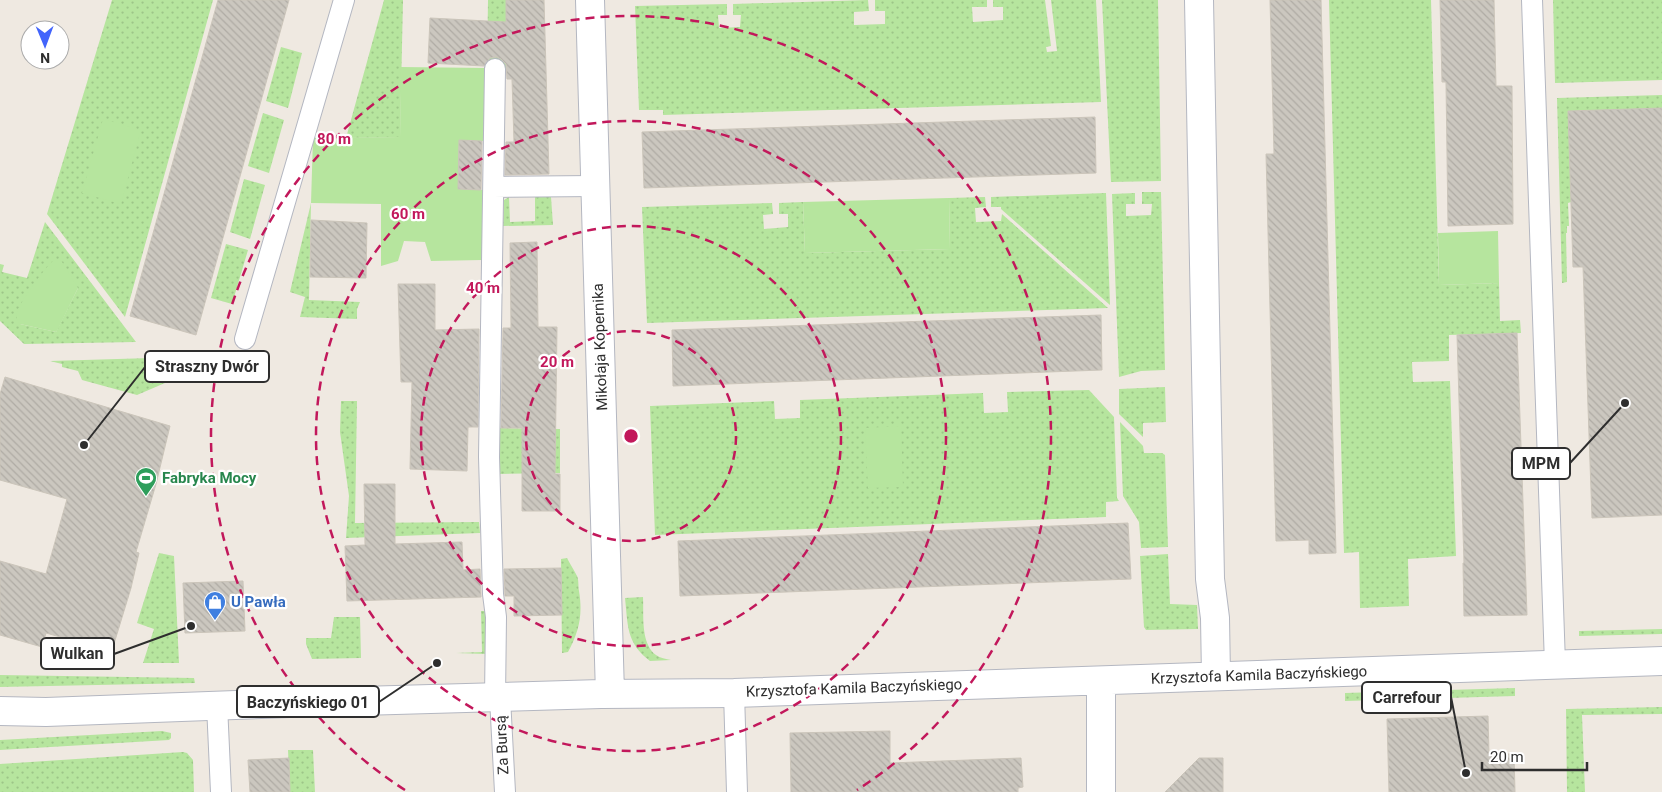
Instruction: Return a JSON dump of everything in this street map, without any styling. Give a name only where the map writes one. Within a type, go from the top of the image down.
[{"type":"street","name":"Mikołaja Kopernika","points":[[590,0],[610,694]]},
{"type":"street","points":[[1199,0],[1210,579],[1215,618],[1216,676]]},
{"type":"street","name":"Krzysztofa Kamila Baczyńskiego","points":[[0,716],[46,712],[216,705],[610,694],[734,693],[1662,661]]},
{"type":"street","points":[[1101,681],[1101,792]]},
{"type":"street","name":"Krzysztofa Kamila Baczyńskiego","points":[[0,711],[46,712]]},
{"type":"lane","points":[[245,339],[344,0]]},
{"type":"lane","points":[[1532,0],[1555,664]]},
{"type":"lane","name":"Za Bursą","points":[[495,69],[489,457],[493,594],[496,617],[498,698],[504,792]]},
{"type":"lane","points":[[494,187],[595,186]]},
{"type":"lane","points":[[734,693],[737,792]]},
{"type":"lane","points":[[216,705],[221,792]]},
{"type":"green space","points":[[112,0],[213,0],[125,317],[47,214]]},
{"type":"green space","points":[[384,0],[403,0],[400,137],[346,138]]},
{"type":"green space","points":[[488,0],[507,0],[506,68],[487,68]]},
{"type":"green space","points":[[868,0],[869,11],[854,12],[854,25],[885,24],[885,11],[875,11],[875,0],[987,0],[987,7],[972,7],[973,22],[1003,20],[1003,7],[993,7],[993,0],[1045,0],[1051,46],[1046,47],[1047,52],[1057,51],[1051,0],[1096,0],[1101,102],[663,115],[663,110],[639,110],[635,6],[727,4],[727,15],[718,15],[719,28],[740,27],[741,15],[733,15],[733,4]]},
{"type":"green space","points":[[1102,0],[1158,0],[1161,181],[1111,182]]},
{"type":"green space","points":[[1329,0],[1431,0],[1439,285],[1499,283],[1500,321],[1520,320],[1521,333],[1449,335],[1449,361],[1412,362],[1413,382],[1450,381],[1456,556],[1408,559],[1409,606],[1360,608],[1359,552],[1344,553]]},
{"type":"green space","points":[[1553,0],[1662,0],[1662,80],[1555,83]]},
{"type":"green space","points":[[281,47],[302,53],[288,108],[266,101]]},
{"type":"green space","points":[[401,67],[487,68],[485,141],[459,141],[458,189],[484,190],[482,260],[431,261],[425,242],[404,241],[398,261],[381,266],[381,204],[311,203],[313,138],[400,137]]},
{"type":"green space","points":[[1662,95],[1662,108],[1568,203],[1569,226],[1567,226],[1566,233],[1567,282],[1562,283],[1557,98]]},
{"type":"green space","points":[[263,113],[284,120],[269,173],[248,166]]},
{"type":"green space","points":[[103,119],[141,130],[121,204],[82,193]]},
{"type":"green space","points":[[244,179],[265,185],[250,239],[230,232]]},
{"type":"green space","points":[[1142,192],[1161,192],[1165,370],[1141,371],[1119,377],[1112,194],[1135,193],[1135,204],[1126,204],[1126,216],[1151,215],[1152,204],[1142,204]]},
{"type":"green space","points":[[1106,193],[1110,305],[1001,207],[991,207],[991,197]]},
{"type":"green space","points":[[535,196],[551,197],[553,225],[503,226],[504,200],[509,197],[510,222],[535,221]]},
{"type":"green space","points":[[985,197],[986,207],[975,208],[976,222],[1001,221],[1002,214],[1108,308],[647,323],[642,207],[772,203],[773,214],[763,215],[764,229],[788,227],[788,214],[779,214],[779,203],[803,202],[805,253],[950,249],[949,198]]},
{"type":"green space","points":[[949,198],[950,249],[805,253],[803,202]]},
{"type":"green space","points":[[311,203],[309,300],[360,302],[357,309],[357,319],[300,317],[305,297],[290,292]]},
{"type":"green space","points":[[45,222],[136,342],[24,344],[0,321],[0,264],[4,265],[2,272],[27,278]],"holes":[[[78,288],[56,332],[20,324]]]},
{"type":"green space","points":[[1498,231],[1499,283],[1439,285],[1438,233]]},
{"type":"green space","points":[[226,244],[248,250],[232,304],[211,298]]},
{"type":"green space","points":[[55,259],[59,259],[62,262],[78,288],[58,329],[56,332],[20,324],[17,321],[19,308],[33,285]]},
{"type":"green space","points":[[151,358],[165,383],[137,395],[82,380],[78,371],[62,367],[62,364],[50,361]]},
{"type":"green space","points":[[1165,387],[1166,422],[1143,423],[1143,437],[1119,414],[1119,389]]},
{"type":"green space","points":[[1089,390],[1114,417],[1117,498],[1119,501],[1106,502],[1106,517],[655,535],[650,406],[774,401],[775,419],[800,418],[800,400],[983,393],[984,413],[1008,412],[1007,392]]},
{"type":"green space","points":[[341,401],[357,401],[355,523],[479,522],[480,533],[346,538],[349,496],[340,432]]},
{"type":"green space","points":[[1120,422],[1143,446],[1144,453],[1162,453],[1165,455],[1168,547],[1141,548],[1139,522],[1123,496]]},
{"type":"green space","points":[[901,426],[903,487],[868,488],[865,428]]},
{"type":"green space","points":[[500,428],[560,429],[560,473],[499,474]]},
{"type":"green space","points":[[159,553],[174,556],[179,663],[143,663],[154,629],[137,623]]},
{"type":"green space","points":[[1168,554],[1170,604],[1197,605],[1198,629],[1146,630],[1144,627],[1140,556]]},
{"type":"green space","points":[[567,558],[578,578],[580,616],[572,645],[568,652],[562,653],[561,559]]},
{"type":"green space","points":[[643,597],[644,628],[647,643],[656,655],[671,660],[650,661],[636,647],[632,640],[625,598]]},
{"type":"green space","points":[[481,611],[487,611],[488,644],[486,654],[456,653],[482,652]]},
{"type":"green space","points":[[334,617],[360,617],[361,658],[312,659],[306,644],[306,638],[331,638]]},
{"type":"green space","points":[[1662,629],[1662,634],[1579,636],[1579,631]]},
{"type":"green space","points":[[0,675],[194,678],[195,683],[0,687]]},
{"type":"green space","points":[[1515,688],[1515,696],[1345,701],[1345,693]]},
{"type":"green space","points":[[1662,707],[1662,714],[1582,715],[1585,792],[1567,792],[1566,709]]},
{"type":"green space","points":[[162,731],[171,733],[169,740],[0,750],[0,740]]},
{"type":"green space","points":[[288,750],[313,750],[315,792],[290,792]]},
{"type":"green space","points":[[187,753],[193,760],[194,792],[0,792],[0,764]]},
{"type":"building","points":[[218,0],[289,0],[196,335],[130,316]]},
{"type":"building","points":[[506,0],[544,0],[549,174],[505,175],[506,142],[514,142],[512,79],[507,79],[506,64],[501,59],[496,57],[490,58],[484,66],[428,63],[430,18],[506,22]]},
{"type":"building","points":[[1270,0],[1321,0],[1336,553],[1309,554],[1309,540],[1276,541],[1266,154],[1274,154]]},
{"type":"building","points":[[1440,0],[1494,0],[1496,86],[1512,86],[1513,224],[1448,226],[1446,82],[1442,82]]},
{"type":"building","points":[[1662,108],[1662,515],[1592,518],[1583,267],[1573,267],[1568,111]]},
{"type":"building","points":[[1095,117],[1096,173],[644,188],[642,132]]},
{"type":"building","points":[[459,140],[482,141],[481,190],[458,189]]},
{"type":"building","points":[[311,220],[367,223],[366,278],[310,277]]},
{"type":"building","points":[[537,242],[538,327],[557,327],[555,474],[560,474],[560,511],[522,511],[522,428],[501,428],[503,328],[511,328],[510,243]]},
{"type":"building","points":[[398,284],[435,284],[435,330],[479,329],[478,427],[468,427],[467,471],[410,469],[412,382],[401,382]]},
{"type":"building","points":[[1101,315],[1102,370],[673,386],[672,330]]},
{"type":"building","points":[[1517,333],[1527,615],[1464,616],[1457,335]]},
{"type":"building","points":[[5,377],[170,426],[156,484],[136,552],[139,553],[131,588],[113,647],[108,646],[107,650],[46,633],[42,647],[0,635],[0,561],[46,574],[67,499],[0,480],[0,394]]},
{"type":"building","points":[[364,484],[395,484],[395,544],[462,542],[463,570],[480,569],[481,597],[347,601],[345,546],[365,545]]},
{"type":"building","points":[[1128,523],[1131,579],[680,596],[678,541]]},
{"type":"building","points":[[561,568],[562,615],[514,616],[514,596],[505,596],[504,569]]},
{"type":"building","points":[[243,581],[245,631],[185,633],[183,583]]},
{"type":"building","points":[[1488,716],[1489,754],[1514,754],[1515,792],[1389,792],[1387,719]]},
{"type":"building","points":[[890,731],[890,763],[1021,758],[1023,787],[1018,788],[1018,792],[791,792],[790,733]]},
{"type":"building","points":[[289,758],[290,792],[250,792],[248,760]]},
{"type":"building","points":[[1199,758],[1223,758],[1223,792],[1165,792]]},
{"type":"place","name":"MPM","points":[[1625,403]]},
{"type":"place","name":"Straszny Dwór","points":[[84,445]]},
{"type":"place","name":"Fabryka Mocy","points":[[146,497]]},
{"type":"place","name":"U Pawła","points":[[215,621]]},
{"type":"place","name":"Wulkan","points":[[191,626]]},
{"type":"place","name":"Baczyńskiego 01","points":[[437,663]]},
{"type":"place","name":"Carrefour","points":[[1466,773]]}]
